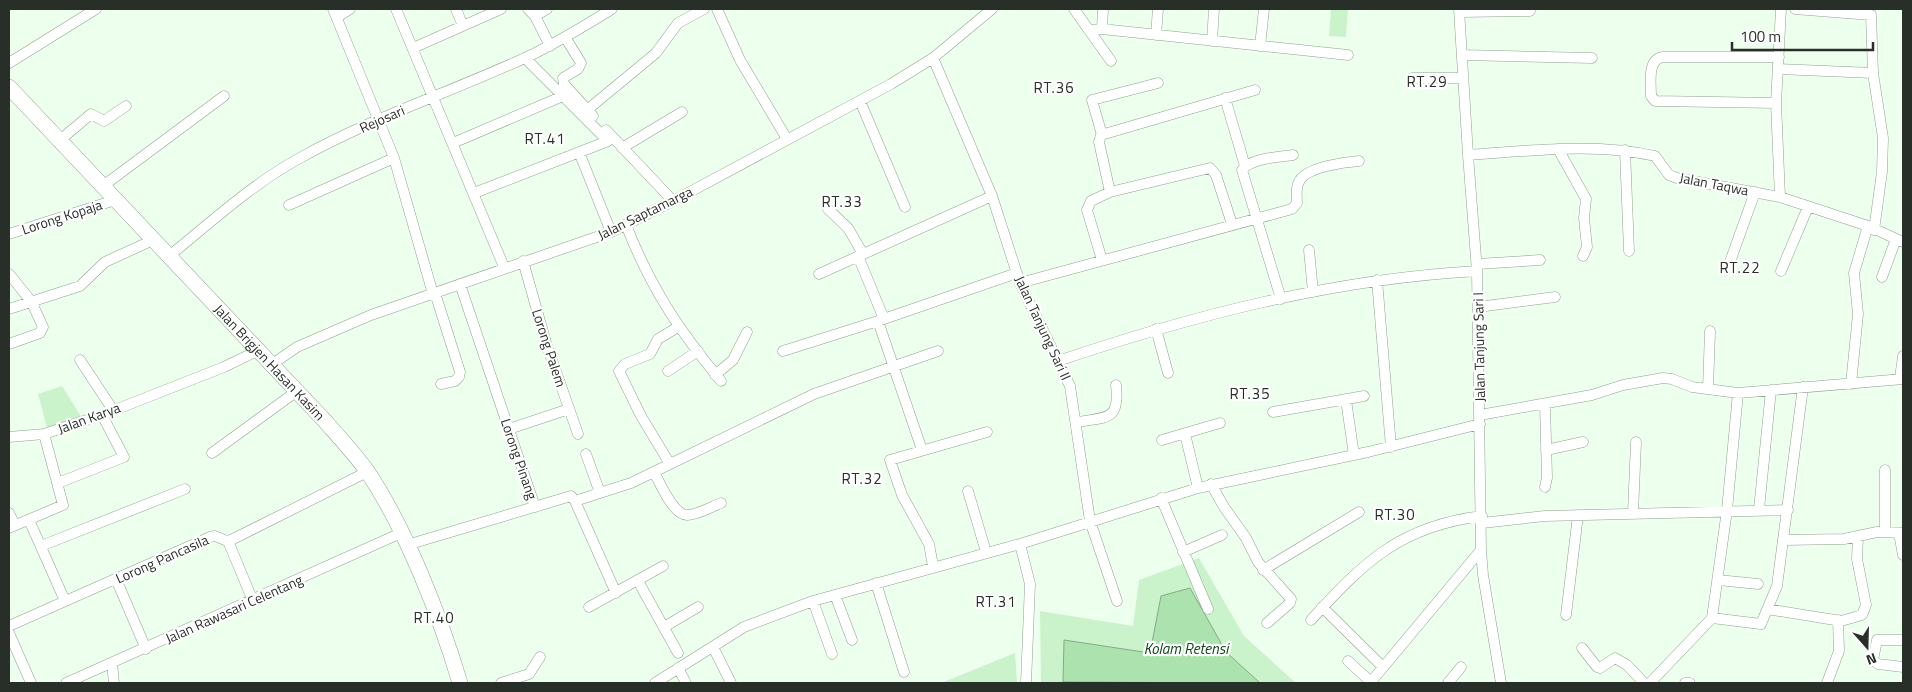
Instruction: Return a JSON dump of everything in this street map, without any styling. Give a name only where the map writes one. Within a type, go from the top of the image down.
[{"type":"street","points":[[9,63],[96,9]]},
{"type":"street","points":[[350,9],[335,13],[394,158],[434,294],[460,372],[455,381],[440,384]]},
{"type":"street","points":[[396,9],[434,95],[504,267]]},
{"type":"street","points":[[456,9],[463,26]]},
{"type":"street","points":[[413,48],[501,9]]},
{"type":"street","points":[[548,9],[532,12],[550,46]]},
{"type":"street","name":"Rejosari","points":[[168,257],[272,175],[301,157],[434,95],[550,46],[612,9]]},
{"type":"street","points":[[588,110],[656,53],[678,23],[704,9]]},
{"type":"street","points":[[717,9],[740,60],[788,139]]},
{"type":"street","name":"Jalan Saptamarga","points":[[271,364],[308,341],[371,315],[434,294],[504,267],[565,249],[611,232],[673,202],[860,101],[933,58],[992,9]]},
{"type":"street","points":[[1074,9],[1111,61]]},
{"type":"street","points":[[1102,29],[1103,9]]},
{"type":"street","points":[[1156,35],[1158,9]]},
{"type":"street","points":[[1212,41],[1214,9]]},
{"type":"street","points":[[1260,46],[1264,9]]},
{"type":"street","points":[[1780,196],[1776,103],[1781,9]]},
{"type":"street","points":[[1795,9],[1871,12],[1873,73],[1883,138],[1882,172],[1871,228],[1854,273],[1858,314],[1851,384]]},
{"type":"street","points":[[1459,10],[1530,11]]},
{"type":"street","name":"Jalan Tanjung Sari I","points":[[1459,10],[1477,268],[1481,550],[1483,575],[1502,683]]},
{"type":"street","points":[[1090,30],[1102,29],[1348,55]]},
{"type":"street","points":[[565,37],[581,63],[578,69],[563,78],[564,84],[673,202]]},
{"type":"street","points":[[1462,55],[1592,58]]},
{"type":"street","points":[[1776,103],[1653,100],[1651,96],[1652,64],[1661,57],[1779,57]]},
{"type":"street","points":[[474,193],[608,141],[524,58]]},
{"type":"street","name":"Jalan Tanjung Sari II","points":[[933,58],[992,196],[1019,278],[1070,386],[1077,422],[1090,521],[1117,601]]},
{"type":"street","points":[[1778,69],[1873,73]]},
{"type":"street","points":[[1412,78],[1463,78]]},
{"type":"street","points":[[1110,192],[1099,142],[1102,134],[1092,100],[1158,83]]},
{"type":"street","name":"Jalan Brigjen Hasan Kasim","points":[[9,87],[257,351],[297,391],[368,472],[404,539],[446,639],[460,683]]},
{"type":"street","points":[[1102,134],[1255,90]]},
{"type":"street","points":[[103,186],[224,96]]},
{"type":"street","points":[[453,142],[563,96]]},
{"type":"street","points":[[1225,98],[1245,166],[1242,173],[1281,299]]},
{"type":"street","points":[[860,101],[905,207]]},
{"type":"street","points":[[60,140],[91,114],[104,121],[126,106]]},
{"type":"street","points":[[622,148],[682,112]]},
{"type":"street","points":[[1558,149],[1586,199],[1584,218],[1587,247],[1584,256]]},
{"type":"street","name":"Jalan Taqwa","points":[[1468,155],[1558,149],[1625,150],[1655,156],[1669,175],[1678,178],[1780,196],[1871,228],[1899,241]]},
{"type":"street","points":[[1625,150],[1629,251]]},
{"type":"street","points":[[578,152],[611,232]]},
{"type":"street","points":[[1245,166],[1294,154]]},
{"type":"street","points":[[289,205],[394,158]]},
{"type":"street","points":[[783,351],[1019,278],[1102,260],[1295,208],[1298,201],[1298,184],[1308,173],[1336,164],[1359,161]]},
{"type":"street","points":[[1102,260],[1086,210],[1091,201],[1110,192],[1210,168],[1216,175],[1232,224]]},
{"type":"street","points":[[1731,259],[1755,192]]},
{"type":"street","points":[[819,274],[992,196]]},
{"type":"street","name":"Lorong Kopaja","points":[[9,234],[115,200]]},
{"type":"street","points":[[1781,271],[1808,207]]},
{"type":"street","points":[[828,209],[848,228],[861,255],[893,366],[922,450]]},
{"type":"street","points":[[626,225],[651,283],[678,327],[718,378],[733,360],[747,332]]},
{"type":"street","points":[[9,309],[80,286],[95,270],[112,257],[153,240]]},
{"type":"street","points":[[1882,278],[1899,241]]},
{"type":"street","points":[[1309,250],[1313,292]]},
{"type":"street","points":[[1058,361],[1156,329],[1313,292],[1377,280],[1540,260]]},
{"type":"street","name":"Lorong Palem","points":[[523,261],[547,346],[578,434]]},
{"type":"street","points":[[9,274],[31,301],[43,330],[40,333],[9,344]]},
{"type":"street","points":[[1377,280],[1391,447]]},
{"type":"street","name":"Lorong Pinang","points":[[404,539],[535,507],[460,284]]},
{"type":"street","points":[[1478,307],[1555,297]]},
{"type":"street","points":[[670,464],[641,416],[619,371],[625,364],[650,354],[658,339],[678,327]]},
{"type":"street","points":[[1156,329],[1168,373]]},
{"type":"street","points":[[1708,389],[1710,331]]},
{"type":"street","name":"Jalan Karya","points":[[12,526],[62,506],[64,502],[44,434],[102,415],[224,367],[257,351]]},
{"type":"street","points":[[668,371],[698,351]]},
{"type":"street","points":[[575,501],[631,483],[814,394],[938,351]]},
{"type":"street","points":[[655,683],[750,625],[812,601],[933,566],[1020,544],[1161,498],[1211,484],[1391,447],[1480,420],[1592,395],[1623,385],[1664,378],[1708,389],[1738,393],[1851,384],[1902,378],[1903,356]]},
{"type":"street","points":[[80,360],[113,410]]},
{"type":"street","points":[[1077,422],[1103,418],[1113,413],[1117,406],[1116,385]]},
{"type":"street","points":[[1712,618],[1758,625],[1762,623],[1777,586],[1803,387]]},
{"type":"street","points":[[1759,509],[1771,390]]},
{"type":"street","points":[[212,452],[297,391]]},
{"type":"street","points":[[1650,683],[1712,618],[1727,510],[1738,393]]},
{"type":"street","points":[[1273,412],[1364,396]]},
{"type":"street","points":[[1346,400],[1354,455]]},
{"type":"street","points":[[1545,404],[1547,478],[1545,487]]},
{"type":"street","points":[[509,430],[569,409]]},
{"type":"street","points":[[58,483],[124,456],[102,415]]},
{"type":"street","points":[[1162,440],[1220,423]]},
{"type":"street","points":[[933,566],[929,544],[902,495],[890,460],[987,432]]},
{"type":"street","points":[[9,437],[44,434]]},
{"type":"street","points":[[1185,434],[1198,488]]},
{"type":"street","points":[[1546,450],[1583,442]]},
{"type":"street","points":[[1633,513],[1636,442]]},
{"type":"street","points":[[586,454],[600,493]]},
{"type":"street","points":[[1885,470],[1885,532]]},
{"type":"street","name":"Lorong Pancasila","points":[[9,626],[214,536],[228,541],[368,472]]},
{"type":"street","points":[[654,472],[670,502],[681,514],[689,514],[721,503]]},
{"type":"street","points":[[1211,484],[1264,570],[1292,600],[1267,623]]},
{"type":"street","points":[[41,546],[185,489]]},
{"type":"street","points":[[968,491],[986,552]]},
{"type":"street","points":[[535,507],[569,496],[575,501],[616,593]]},
{"type":"street","points":[[1161,498],[1208,609]]},
{"type":"street","points":[[1311,620],[1374,557],[1405,537],[1452,520],[1759,509],[1788,510]]},
{"type":"street","points":[[1264,570],[1359,512]]},
{"type":"street","points":[[9,513],[12,526]]},
{"type":"street","points":[[1566,615],[1578,515]]},
{"type":"street","points":[[29,520],[65,601]]},
{"type":"street","points":[[1784,540],[1844,539],[1885,532],[1901,533],[1903,555]]},
{"type":"street","points":[[1183,552],[1222,536]]},
{"type":"street","points":[[1767,610],[1838,620],[1857,618],[1865,609],[1857,559],[1858,536]]},
{"type":"street","name":"Jalan Rawasari Celentang","points":[[66,683],[253,601],[404,539]]},
{"type":"street","points":[[228,541],[253,601]]},
{"type":"street","points":[[1020,544],[1030,584],[1026,639],[1026,683]]},
{"type":"street","points":[[1348,661],[1371,683],[1481,550]]},
{"type":"street","points":[[589,607],[663,566]]},
{"type":"street","points":[[116,579],[146,649]]},
{"type":"street","points":[[1718,580],[1758,584]]},
{"type":"street","points":[[638,581],[678,653]]},
{"type":"street","points":[[876,583],[904,672]]},
{"type":"street","points":[[835,595],[852,640]]},
{"type":"street","points":[[812,601],[832,654]]},
{"type":"street","points":[[664,627],[698,607]]},
{"type":"street","points":[[1322,608],[1383,667]]},
{"type":"street","points":[[1827,683],[1839,651],[1838,620]]},
{"type":"street","points":[[9,633],[31,683]]},
{"type":"street","points":[[1903,640],[1877,640],[1873,657],[1874,662],[1878,664],[1903,667]]},
{"type":"street","points":[[712,647],[731,683]]},
{"type":"street","points":[[1582,648],[1600,668],[1615,658],[1627,665],[1644,683]]},
{"type":"street","points":[[501,683],[529,674],[540,657]]},
{"type":"street","points":[[112,663],[114,683]]},
{"type":"street","points":[[1448,683],[1461,667]]},
{"type":"street","points":[[678,668],[686,683]]},
{"type":"street","points":[[1685,683],[1690,683]]},
{"type":"shaded area","points":[[1331,9],[1348,9],[1346,37],[1329,36]]},
{"type":"shaded area","points":[[62,386],[82,418],[47,428],[38,394]]},
{"type":"shaded area","points":[[1199,558],[1244,636],[1296,683],[1041,683],[1040,611],[1133,626],[1139,580]]},
{"type":"shaded area","points":[[1015,653],[1017,683],[941,683]]},
{"type":"water","name":"Kolam Retensi","points":[[1190,588],[1226,652],[1260,683],[1063,682],[1064,640],[1150,653],[1161,596]]},
{"type":"district","name":"RT.29","points":[[1427,82]]},
{"type":"district","name":"RT.36","points":[[1054,88]]},
{"type":"district","name":"RT.41","points":[[545,139]]},
{"type":"district","name":"RT.33","points":[[842,202]]},
{"type":"district","name":"RT.22","points":[[1740,268]]},
{"type":"district","name":"RT.35","points":[[1250,394]]},
{"type":"district","name":"RT.32","points":[[862,479]]},
{"type":"district","name":"RT.30","points":[[1395,515]]},
{"type":"district","name":"RT.31","points":[[996,602]]},
{"type":"district","name":"RT.40","points":[[434,618]]}]
